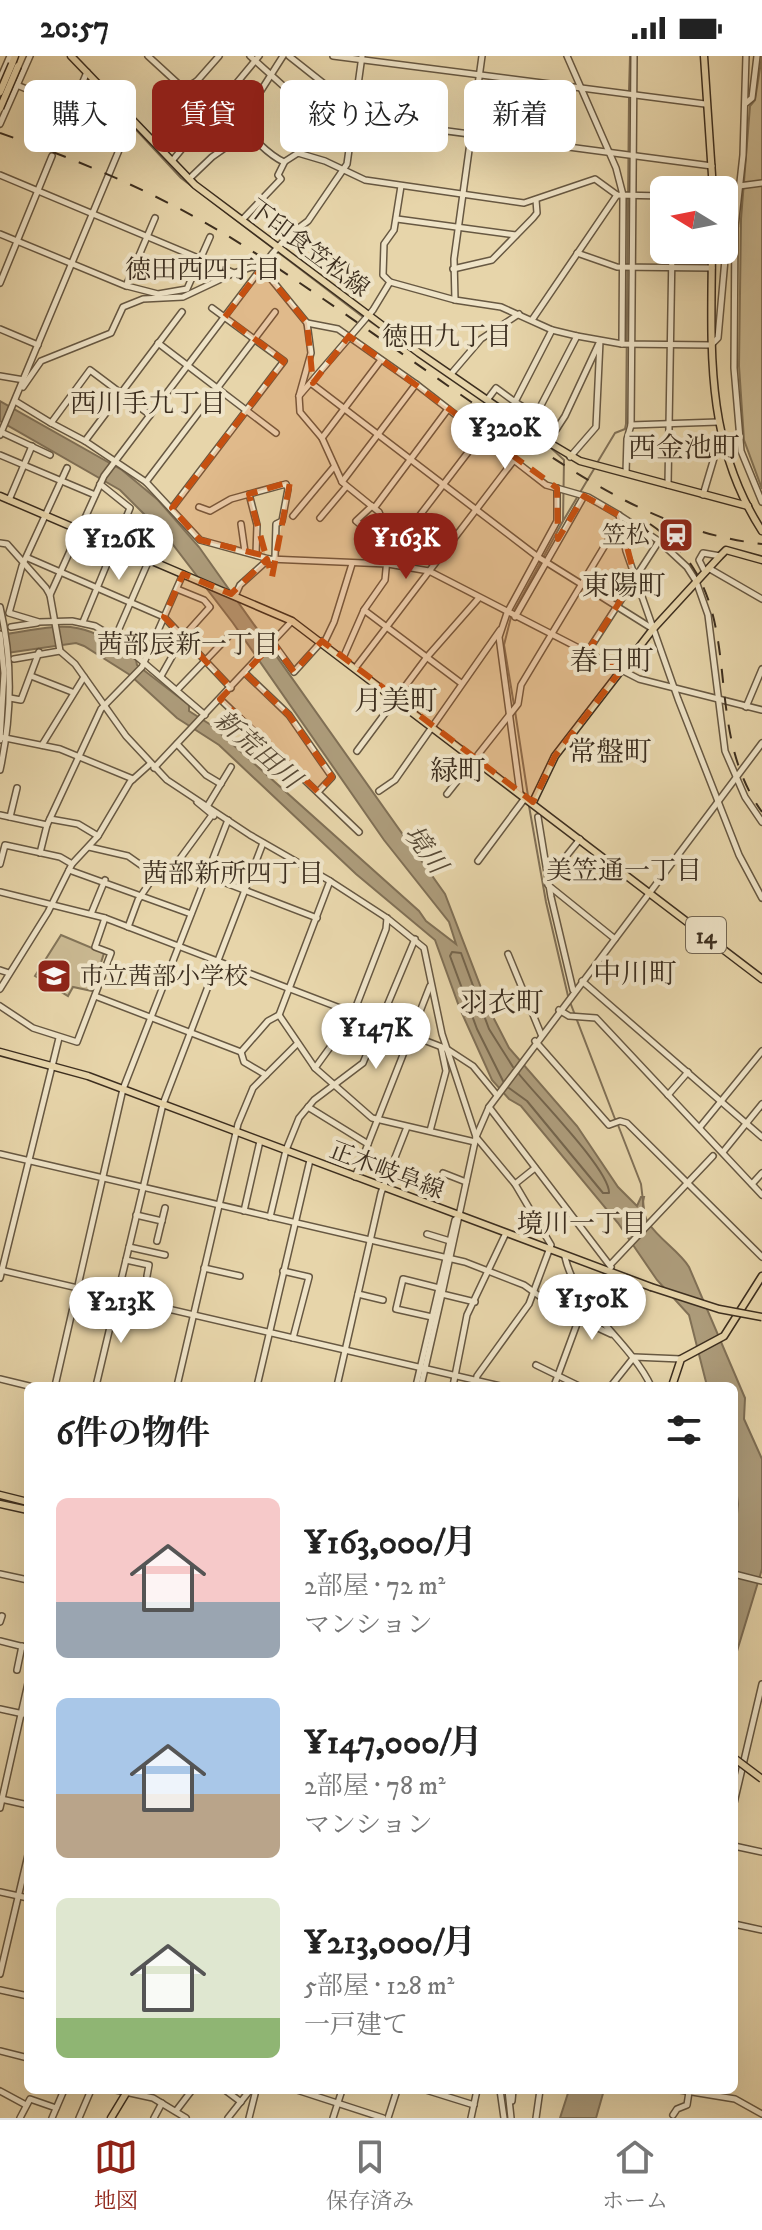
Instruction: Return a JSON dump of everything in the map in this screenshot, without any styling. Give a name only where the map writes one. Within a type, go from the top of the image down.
[{"type":"main road","points":[[0,92],[14,60],[22,56]]},
{"type":"main road","name":"下印食笠松線","points":[[71,56],[91,80]]},
{"type":"main road","points":[[704,56],[705,104],[713,176]]},
{"type":"main road","points":[[0,108],[14,60]]},
{"type":"main road","name":"下印食笠松線","points":[[136,123],[189,179],[276,250],[365,318],[570,457],[748,506]]},
{"type":"main road","points":[[712,264],[711,345],[720,438],[748,506],[762,531]]},
{"type":"main road","name":"14","points":[[0,496],[292,621],[762,979]]},
{"type":"main road","points":[[527,798],[555,756],[653,629],[720,556],[726,550],[762,560]]},
{"type":"main road","name":"正木岐阜線","points":[[0,1052],[50,1064],[123,1089],[505,1235],[651,1287],[719,1309],[762,1317]]},
{"type":"main road","points":[[673,1382],[681,1359],[730,1329],[762,1276]]},
{"type":"main road","points":[[0,1495],[24,1504]]},
{"type":"main road","points":[[0,1504],[24,1506]]},
{"type":"main road","points":[[738,1761],[762,1779]]},
{"type":"main road","points":[[111,2118],[125,2094]]},
{"type":"street","points":[[0,124],[30,56]]},
{"type":"street","points":[[148,56],[173,80]]},
{"type":"street","points":[[198,80],[219,56]]},
{"type":"street","points":[[264,85],[283,56]]},
{"type":"street","points":[[289,56],[319,80]]},
{"type":"street","points":[[333,56],[705,104]]},
{"type":"street","points":[[478,80],[482,56]]},
{"type":"street","points":[[567,56],[610,152],[620,195],[628,267],[631,344],[631,425],[626,473]]},
{"type":"street","points":[[622,344],[634,195],[630,95],[634,56]]},
{"type":"street","points":[[738,196],[746,103],[746,56]]},
{"type":"street","points":[[746,103],[752,98],[757,56]]},
{"type":"street","points":[[238,80],[255,57],[280,84]]},
{"type":"street","points":[[358,80],[361,58]]},
{"type":"street","points":[[14,60],[0,79],[24,88]]},
{"type":"street","points":[[84,80],[86,75]]},
{"type":"street","points":[[264,147],[284,162]]},
{"type":"street","points":[[576,148],[713,167]]},
{"type":"street","points":[[50,455],[1,432],[117,152]]},
{"type":"street","points":[[172,161],[180,152]]},
{"type":"street","points":[[189,179],[219,152]]},
{"type":"street","points":[[50,595],[100,483],[115,460],[276,250],[308,221],[344,169],[348,152]]},
{"type":"street","points":[[455,300],[453,269],[470,152]]},
{"type":"street","points":[[242,220],[281,179],[278,175],[284,162],[298,153],[365,180],[524,203],[595,179],[620,195],[650,196]]},
{"type":"street","points":[[0,283],[52,156]]},
{"type":"street","points":[[0,175],[234,273]]},
{"type":"street","points":[[739,186],[762,183]]},
{"type":"street","points":[[401,186],[397,219],[384,244],[383,275],[390,282],[455,300],[501,307],[552,330],[622,344],[711,345],[718,338],[725,264]]},
{"type":"street","points":[[532,320],[620,195]]},
{"type":"street","points":[[453,269],[487,263],[537,213],[536,200]]},
{"type":"street","points":[[126,286],[155,218]]},
{"type":"street","points":[[397,219],[516,235]]},
{"type":"street","points":[[0,234],[144,292],[179,292],[190,286],[210,237]]},
{"type":"street","points":[[577,253],[628,267],[712,268]]},
{"type":"street","points":[[668,485],[672,264]]},
{"type":"street","points":[[735,264],[734,368],[739,438],[741,451],[762,502]]},
{"type":"street","points":[[21,387],[41,361],[111,333],[123,307],[143,299],[183,297],[234,273],[252,267],[262,268]]},
{"type":"street","points":[[262,268],[276,290],[307,323],[311,353],[299,396],[300,412],[322,438],[333,468],[344,484],[373,506],[389,537],[385,580],[364,610],[343,658]]},
{"type":"street","points":[[299,396],[365,318],[390,282]]},
{"type":"street","points":[[172,508],[284,361],[212,308]]},
{"type":"street","points":[[85,441],[182,312]]},
{"type":"street","points":[[146,482],[275,312]]},
{"type":"street","points":[[451,374],[481,339],[519,314]]},
{"type":"street","points":[[307,323],[338,329],[349,336],[546,485],[581,495],[659,541],[696,581],[708,615],[723,741],[736,778],[762,822]]},
{"type":"street","points":[[0,329],[38,345]]},
{"type":"street","points":[[515,402],[552,330]]},
{"type":"street","points":[[536,415],[577,336]]},
{"type":"street","points":[[548,442],[600,341]]},
{"type":"street","points":[[570,457],[596,427],[600,341]]},
{"type":"street","points":[[158,343],[276,433]]},
{"type":"street","points":[[322,438],[381,360]]},
{"type":"street","points":[[51,423],[90,370],[150,415]]},
{"type":"street","points":[[0,376],[24,380]]},
{"type":"street","points":[[312,384],[542,560],[653,629]]},
{"type":"street","points":[[320,518],[416,384]]},
{"type":"street","points":[[487,400],[496,388],[557,428]]},
{"type":"street","points":[[14,403],[85,441],[146,482],[200,540],[272,558],[388,564],[429,571],[478,599],[639,679],[762,710]]},
{"type":"street","points":[[377,548],[372,534],[356,521],[373,506],[410,461],[448,409]]},
{"type":"street","points":[[631,425],[718,422]]},
{"type":"street","points":[[389,537],[404,536],[482,434]]},
{"type":"street","points":[[703,495],[720,438]]},
{"type":"street","points":[[9,500],[32,446]]},
{"type":"street","points":[[0,455],[95,495]]},
{"type":"street","points":[[356,667],[514,460]]},
{"type":"street","points":[[67,468],[26,560],[9,613],[39,622],[83,622],[115,638],[204,716]]},
{"type":"street","points":[[293,516],[333,468]]},
{"type":"street","points":[[83,622],[130,508],[100,483]]},
{"type":"street","points":[[199,507],[210,511],[249,494],[284,484],[288,486],[282,521],[276,524],[272,558],[240,585],[235,596]]},
{"type":"street","points":[[542,560],[557,521],[557,488]]},
{"type":"street","points":[[249,494],[257,525],[256,554]]},
{"type":"street","points":[[379,791],[395,780],[511,615],[581,495]]},
{"type":"street","points":[[619,518],[635,578],[675,688],[746,873],[762,898]]},
{"type":"street","points":[[447,794],[517,705],[521,685],[619,518]]},
{"type":"street","points":[[241,524],[245,552]]},
{"type":"street","points":[[588,651],[659,541]]},
{"type":"street","points":[[0,543],[7,544],[26,560],[50,595],[60,649],[152,766],[263,843],[387,918],[415,939],[426,955],[444,1048],[476,1140],[515,1184],[551,1245],[524,1312],[477,1382]]},
{"type":"street","points":[[720,556],[703,553],[699,560],[708,570],[762,599]]},
{"type":"street","points":[[26,560],[164,617],[231,688]]},
{"type":"street","points":[[115,638],[149,560]]},
{"type":"street","points":[[272,644],[294,672],[323,642],[352,564]]},
{"type":"street","points":[[40,853],[49,822],[78,757],[105,706],[143,665],[186,575]]},
{"type":"street","points":[[161,676],[183,637],[210,607],[204,600],[177,589]]},
{"type":"street","points":[[357,751],[427,657],[478,599]]},
{"type":"street","points":[[0,607],[9,657],[0,770]]},
{"type":"street","points":[[364,610],[461,683]]},
{"type":"street","points":[[0,989],[52,905],[71,867],[98,836],[133,779],[177,744],[292,621]]},
{"type":"street","points":[[5,631],[39,622]]},
{"type":"street","points":[[478,861],[527,798],[510,713],[499,644],[500,630]]},
{"type":"street","points":[[177,690],[228,637]]},
{"type":"street","points":[[9,657],[60,649]]},
{"type":"street","points":[[5,697],[21,700],[39,652]]},
{"type":"street","points":[[746,707],[762,669]]},
{"type":"street","points":[[245,673],[289,715],[332,777],[318,792]]},
{"type":"street","points":[[31,676],[72,692]]},
{"type":"street","points":[[42,745],[84,677]]},
{"type":"street","points":[[220,699],[359,832]]},
{"type":"street","points":[[2,738],[42,745],[133,779]]},
{"type":"street","points":[[177,744],[206,775],[221,784]]},
{"type":"street","points":[[419,1382],[476,1140],[496,1093],[761,748]]},
{"type":"street","points":[[208,805],[231,767]]},
{"type":"street","points":[[10,817],[17,788]]},
{"type":"street","points":[[191,795],[212,815],[225,818]]},
{"type":"street","points":[[0,815],[78,824],[98,836]]},
{"type":"street","points":[[128,927],[141,895],[155,875],[179,860],[212,815]]},
{"type":"street","points":[[538,817],[548,882],[573,992]]},
{"type":"street","points":[[56,1382],[123,1089],[225,818]]},
{"type":"street","points":[[548,882],[580,839]]},
{"type":"street","points":[[97,1382],[163,1104],[263,843]]},
{"type":"street","points":[[0,864],[5,845],[40,853],[191,914]]},
{"type":"street","points":[[89,847],[128,856],[155,875]]},
{"type":"street","points":[[179,860],[205,875],[317,918]]},
{"type":"street","points":[[91,914],[105,880]]},
{"type":"street","points":[[241,1052],[268,1021],[279,1015],[330,881]]},
{"type":"street","points":[[548,882],[615,939]]},
{"type":"street","points":[[0,892],[105,918],[444,1048],[473,1066],[496,1093]]},
{"type":"street","points":[[0,1278],[50,1064],[61,1035],[77,1042],[111,953],[95,947],[105,918]]},
{"type":"street","points":[[315,1068],[354,1013],[386,929],[387,918]]},
{"type":"street","points":[[270,1217],[286,1150],[308,1107],[363,1063],[382,1024],[415,939]]},
{"type":"street","points":[[508,954],[541,1034]]},
{"type":"street","points":[[0,970],[9,973]]},
{"type":"street","points":[[582,981],[762,1137]]},
{"type":"street","points":[[355,1177],[431,985]]},
{"type":"street","points":[[426,994],[434,1003]]},
{"type":"street","points":[[95,996],[241,1052]]},
{"type":"street","points":[[0,1006],[33,1028],[59,1038]]},
{"type":"street","points":[[559,1010],[569,1016],[596,1018],[762,1195]]},
{"type":"street","points":[[279,1015],[297,1044],[333,1088],[377,1120],[476,1140]]},
{"type":"street","points":[[535,1041],[606,1122],[627,1123],[762,1257]]},
{"type":"street","points":[[178,1382],[236,1132],[253,1088],[297,1044]]},
{"type":"street","points":[[430,1131],[446,1071],[444,1048]]},
{"type":"street","points":[[241,1052],[244,1062],[266,1075]]},
{"type":"street","points":[[700,1127],[761,1054]]},
{"type":"street","points":[[668,1095],[688,1072]]},
{"type":"street","points":[[723,1152],[762,1104]]},
{"type":"street","points":[[308,1107],[368,1144]]},
{"type":"street","points":[[489,1107],[610,1266],[713,1156]]},
{"type":"street","points":[[338,1382],[383,1188],[407,1127]]},
{"type":"street","points":[[244,1211],[260,1141]]},
{"type":"street","points":[[0,1154],[448,1258],[533,1292],[578,1321],[611,1334]]},
{"type":"street","points":[[258,1382],[310,1160]]},
{"type":"street","points":[[515,1184],[535,1168]]},
{"type":"street","points":[[443,1173],[466,1182]]},
{"type":"street","points":[[752,1184],[762,1173]]},
{"type":"street","points":[[157,1241],[165,1208]]},
{"type":"street","points":[[136,1215],[162,1221]]},
{"type":"street","points":[[448,1258],[450,1241],[459,1217]]},
{"type":"street","points":[[427,1234],[450,1241]]},
{"type":"street","points":[[454,1382],[467,1315],[490,1274],[505,1235]]},
{"type":"street","points":[[129,1247],[165,1255]]},
{"type":"street","points":[[565,1257],[588,1302],[611,1334],[634,1357],[649,1382]]},
{"type":"street","points":[[126,1260],[149,1265],[147,1276]]},
{"type":"street","points":[[204,1268],[240,1276]]},
{"type":"street","points":[[1,1270],[473,1382]]},
{"type":"street","points":[[283,1271],[309,1277],[293,1338]]},
{"type":"street","points":[[555,1382],[578,1321],[605,1277]]},
{"type":"street","points":[[432,1317],[396,1309],[403,1279],[475,1302]]},
{"type":"street","points":[[423,1368],[432,1317],[441,1291]]},
{"type":"street","points":[[358,1294],[383,1300]]},
{"type":"street","points":[[634,1357],[681,1359]]},
{"type":"street","points":[[614,1382],[634,1357]]},
{"type":"street","points":[[536,1365],[571,1382]]},
{"type":"street","points":[[0,1379],[24,1385]]},
{"type":"street","points":[[0,1574],[24,1579]]},
{"type":"street","points":[[738,1575],[762,1581]]},
{"type":"street","points":[[0,1643],[24,1647]]},
{"type":"street","points":[[17,1670],[24,1650]]},
{"type":"street","points":[[738,1786],[762,1684]]},
{"type":"street","points":[[0,1709],[24,1715],[0,1808]]},
{"type":"street","points":[[1,1799],[24,1804]]},
{"type":"street","points":[[738,1847],[762,1852]]},
{"type":"street","points":[[0,1974],[24,1871]]},
{"type":"street","points":[[0,1892],[24,1897]]},
{"type":"street","points":[[738,1925],[762,1930]]},
{"type":"street","points":[[0,1990],[24,1995]]},
{"type":"street","points":[[0,2051],[24,2057]]},
{"type":"street","points":[[0,2091],[26,2105]]},
{"type":"street","points":[[52,2118],[62,2094]]},
{"type":"street","points":[[79,2118],[89,2094]]},
{"type":"street","points":[[136,2094],[162,2103],[186,2118]]},
{"type":"street","points":[[176,2111],[189,2094]]},
{"type":"street","points":[[230,2094],[241,2102]]},
{"type":"street","points":[[228,2118],[247,2094]]},
{"type":"street","points":[[249,2118],[255,2094]]},
{"type":"street","points":[[310,2094],[386,2118],[395,2094]]},
{"type":"street","points":[[333,2118],[341,2094]]},
{"type":"street","points":[[439,2094],[474,2105]]},
{"type":"street","points":[[471,2118],[476,2094]]},
{"type":"street","points":[[504,2118],[506,2094]]},
{"type":"street","points":[[507,2094],[511,2118]]},
{"type":"street","points":[[536,2118],[539,2094]]},
{"type":"street","points":[[673,2115],[677,2109],[687,2105],[689,2094]]},
{"type":"street","points":[[702,2094],[735,2099],[762,2114]]},
{"type":"street","points":[[20,2118],[30,2099],[56,2108]]},
{"type":"street","points":[[154,2118],[162,2103]]},
{"type":"highlighted area","points":[[262,268],[307,323],[313,383],[349,336],[557,488],[558,539],[584,496],[619,515],[635,578],[588,651],[622,669],[555,756],[533,802],[322,641],[294,672],[273,643],[245,673],[289,715],[332,777],[318,792],[220,699],[231,688],[164,617],[183,574],[231,594],[267,559],[272,577],[290,482],[249,494],[266,556],[200,540],[172,508],[284,361],[225,317]]},
{"type":"shaded area","points":[[762,56],[762,489],[744,440],[739,366],[741,219],[750,106],[755,100]]},
{"type":"shaded area","points":[[61,935],[104,953],[92,991],[73,987],[68,996],[35,976]]},
{"type":"water","points":[[0,401],[122,470],[158,500],[199,547],[445,894],[490,1011],[509,1048],[577,1126],[618,1187],[637,1206],[644,1197],[643,1208],[651,1227],[689,1267],[745,1398],[744,1419],[762,1459],[762,1569],[738,1648],[738,1382],[706,1382],[689,1315],[657,1280],[618,1223],[521,1106],[509,1099],[492,1080],[460,1009],[435,940],[356,874],[219,745],[177,718],[130,675],[76,643],[0,654],[0,635],[41,628],[86,630],[117,646],[189,705],[189,711],[211,725],[419,911],[426,921],[456,944],[449,922],[384,840],[233,623],[167,537],[120,490],[0,421]]},
{"type":"water","points":[[568,2094],[603,2094],[596,2118],[560,2118]]},
{"type":"waterway","points":[[629,91],[630,56]]},
{"type":"waterway","points":[[88,78],[181,178],[363,317]]},
{"type":"waterway","points":[[597,463],[615,433],[625,429],[626,424],[629,97]]},
{"type":"waterway","points":[[368,320],[504,415]]},
{"type":"waterway","points":[[514,611],[563,521],[564,460],[549,446]]},
{"type":"waterway","points":[[563,521],[594,469]]},
{"type":"waterway","points":[[511,617],[504,645],[514,705]]},
{"type":"waterway","points":[[515,711],[528,796]]},
{"type":"waterway","points":[[529,806],[546,902],[568,996]]},
{"type":"waterway","points":[[570,1002],[615,1119]]},
{"type":"waterway","points":[[618,1125],[641,1184],[645,1218]]},
{"type":"railway","points":[[0,133],[129,184],[192,215],[309,289],[544,452],[612,493],[683,526],[762,544]]},
{"type":"railway","points":[[650,524],[683,553],[703,586],[715,622],[731,737],[742,775],[762,812]]},
{"type":"place","name":"笠松","points":[[676,535]]},
{"type":"place","name":"市立茜部小学校","points":[[54,976]]},
{"type":"district","name":"徳田西四丁目","points":[[203,269]]},
{"type":"district","name":"徳田九丁目","points":[[447,336]]},
{"type":"district","name":"西川手九丁目","points":[[148,403]]},
{"type":"district","name":"西金池町","points":[[684,447]]},
{"type":"district","name":"東陽町","points":[[624,585]]},
{"type":"district","name":"茜部辰新一丁目","points":[[188,644]]},
{"type":"district","name":"春日町","points":[[612,660]]},
{"type":"district","name":"月美町","points":[[396,700]]},
{"type":"district","name":"常盤町","points":[[610,751]]},
{"type":"district","name":"緑町","points":[[458,770]]},
{"type":"district","name":"美笠通一丁目","points":[[624,870]]},
{"type":"district","name":"茜部新所四丁目","points":[[233,873]]},
{"type":"district","name":"中川町","points":[[635,973]]},
{"type":"district","name":"羽衣町","points":[[502,1002]]},
{"type":"district","name":"境川一丁目","points":[[582,1223]]},
{"type":"water label","name":"新荒田川","points":[[258,749]]},
{"type":"water label","name":"境川","points":[[426,849]]}]
